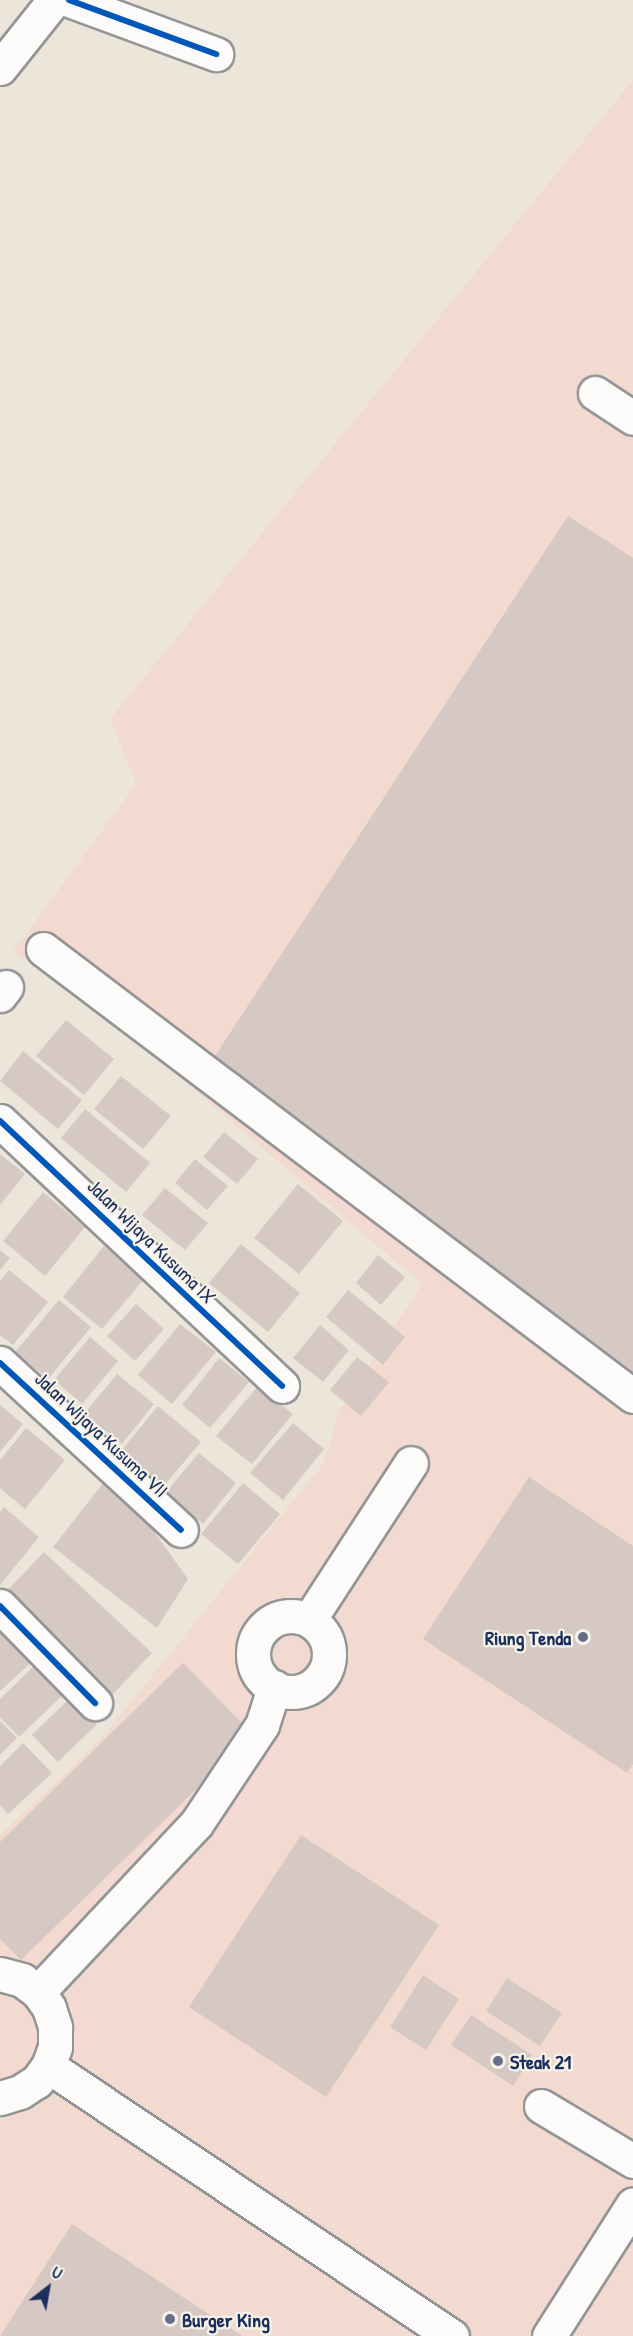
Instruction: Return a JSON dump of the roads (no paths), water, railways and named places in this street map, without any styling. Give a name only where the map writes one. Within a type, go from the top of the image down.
[{"type":"street","points":[[0,68],[54,0]]},
{"type":"street","points":[[69,0],[216,54]]},
{"type":"street","points":[[595,393],[633,418]]},
{"type":"street","points":[[43,949],[633,1396]]},
{"type":"street","name":"Jalan Wijaya Kusuma IX","points":[[0,1121],[282,1386]]},
{"type":"street","name":"Jalan Wijaya Kusuma VII","points":[[0,1363],[181,1530]]},
{"type":"street","points":[[309,1620],[411,1463]]},
{"type":"street","points":[[0,1606],[95,1703]]},
{"type":"street","points":[[294,1616],[309,1620],[320,1629],[328,1642],[329,1657],[325,1671],[316,1683],[303,1690],[274,1688],[255,1665],[257,1636],[266,1625],[279,1618],[294,1616]]},
{"type":"street","points":[[38,1992],[196,1824],[262,1725],[274,1688]]},
{"type":"street","points":[[0,1974],[22,1980],[38,1992],[49,2008],[55,2027],[55,2047],[48,2066],[37,2081],[20,2092],[0,2098]]},
{"type":"street","points":[[48,2066],[452,2336]]},
{"type":"street","points":[[541,2106],[633,2161]]},
{"type":"street","points":[[549,2336],[633,2204]]},
{"type":"place","name":"Riung Tenda","points":[[583,1637]]},
{"type":"place","name":"Steak 21","points":[[498,2061]]},
{"type":"place","name":"Burger King","points":[[170,2319]]}]
